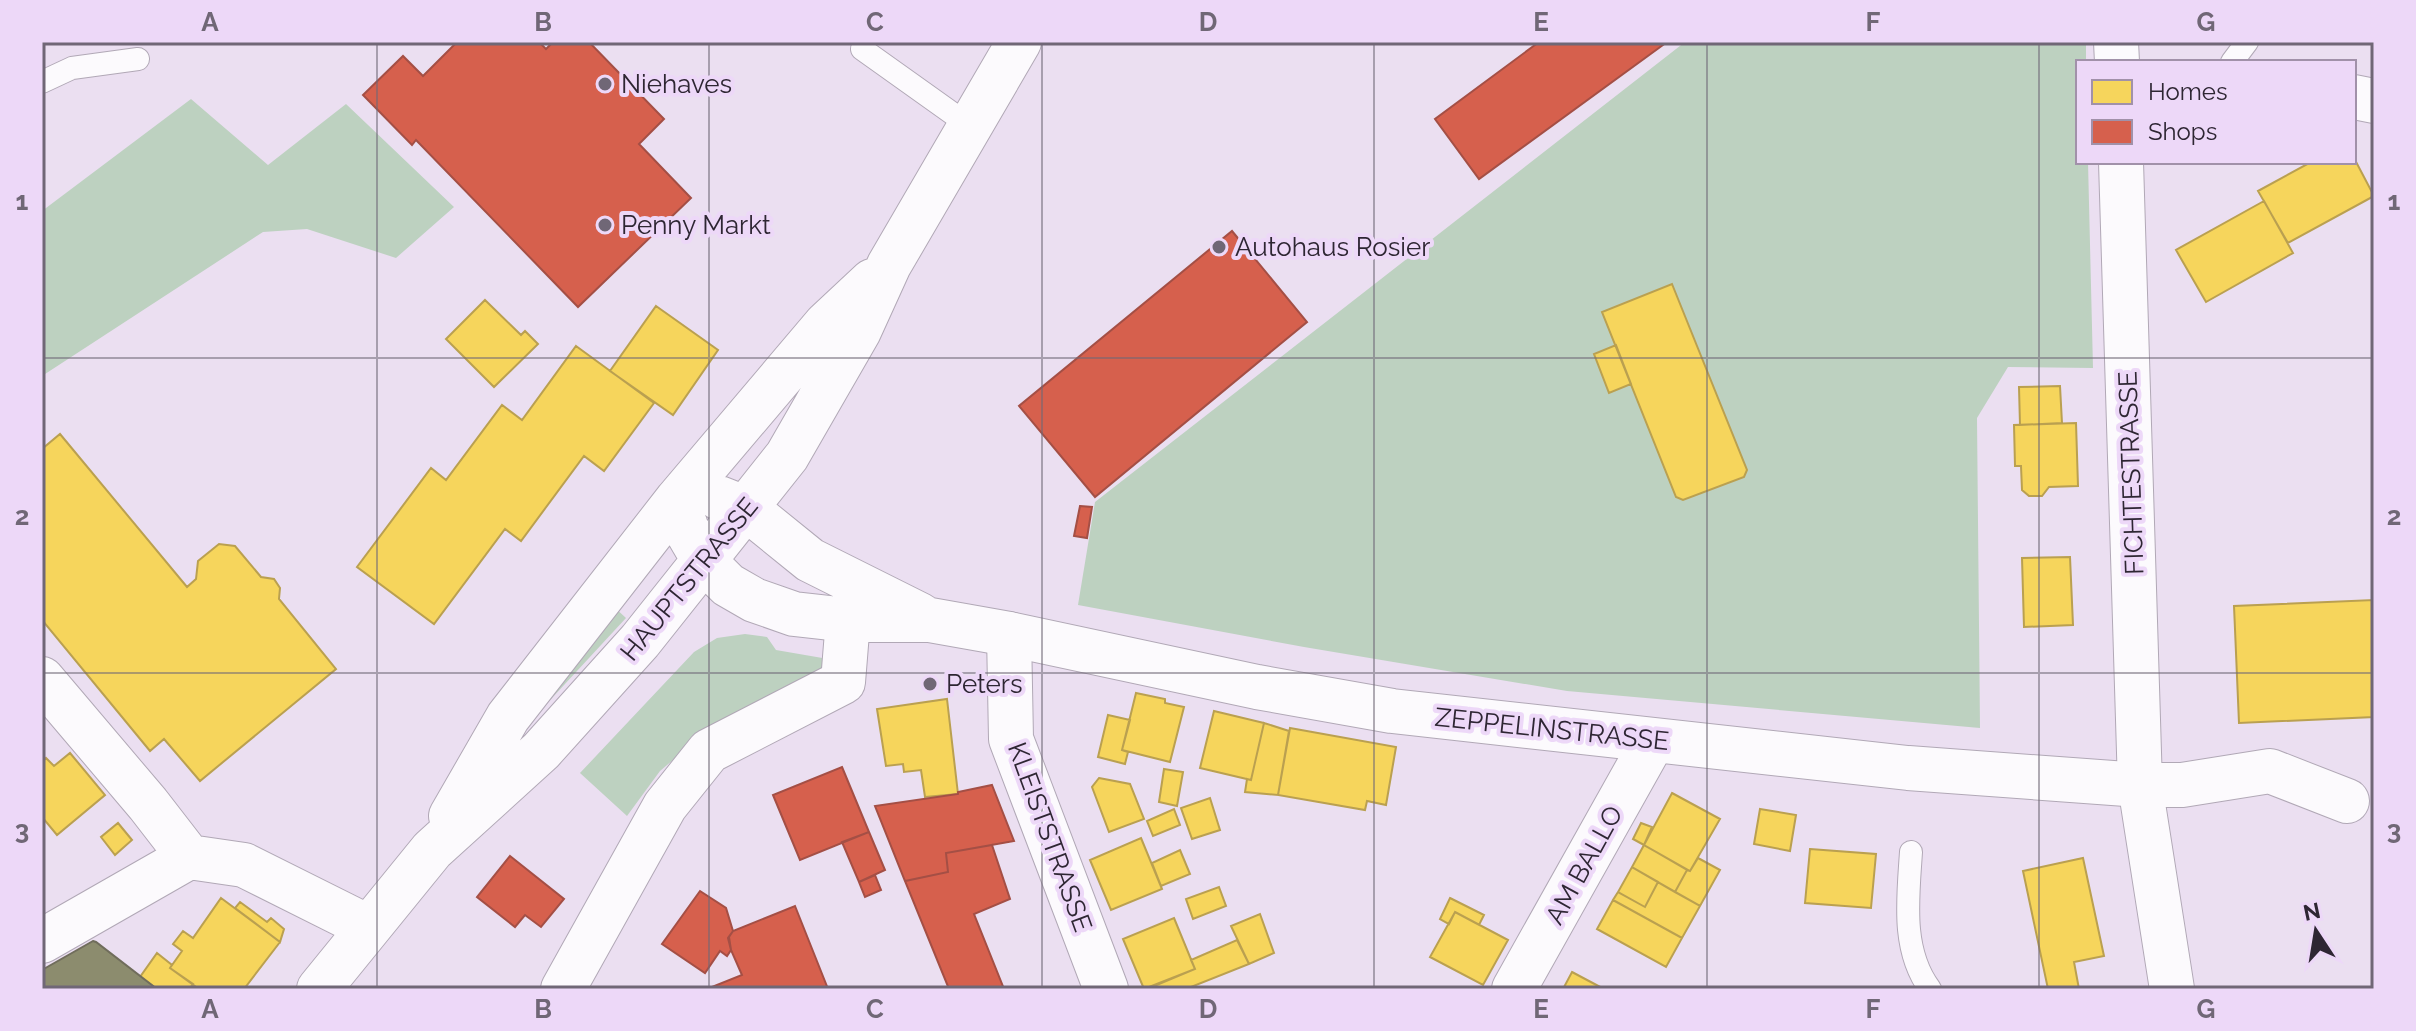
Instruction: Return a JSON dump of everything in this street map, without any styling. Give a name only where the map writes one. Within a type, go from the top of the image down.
[{"type":"street","name":"HAUPTSTRASSE","points":[[319,989],[432,850],[541,751],[640,641],[787,456],[859,331],[889,265],[1019,42]]},
{"type":"street","name":"FICHTESTRASSE","points":[[2133,168],[2172,989]]},
{"type":"street","name":"HAUPTSTRASSE","points":[[432,850],[508,717],[677,500],[826,324],[889,265]]},
{"type":"street","name":"ZEPPELINSTRASSE","points":[[930,620],[810,560],[747,509],[717,497],[677,500],[688,533],[705,562],[728,585],[754,600],[794,614],[848,620],[930,620],[1257,687],[1392,711],[1908,768],[2161,785],[2267,805],[2360,801]]},
{"type":"street","points":[[563,989],[665,806],[709,751],[843,682],[848,620]]},
{"type":"street","name":"KLEISTSTRASSE","points":[[1009,634],[1011,739],[1106,989]]},
{"type":"street","points":[[42,679],[189,857]]},
{"type":"street","name":"AM BALLO","points":[[1514,989],[1653,741]]},
{"type":"street","points":[[42,941],[189,857],[244,865],[368,927]]},
{"type":"lane","points":[[2234,60],[2247,42]]},
{"type":"lane","points":[[862,49],[970,126]]},
{"type":"lane","points":[[42,82],[72,68],[138,59]]},
{"type":"lane","points":[[1911,852],[1907,917],[1917,972],[1930,989]]},
{"type":"green space","points":[[1685,42],[2086,42],[2086,60],[2076,60],[2076,164],[2088,164],[2093,368],[2008,367],[1977,418],[1980,728],[1567,691],[1078,605],[1095,502]]},
{"type":"green space","points":[[191,99],[268,165],[346,104],[454,207],[396,258],[307,229],[263,232],[42,376],[42,211]]},
{"type":"green space","points":[[613,606],[626,618],[540,711]]},
{"type":"green space","points":[[745,634],[767,637],[776,650],[834,660],[832,669],[687,748],[660,771],[627,816],[580,773],[694,652],[717,638]]},
{"type":"building: Homes","points":[[2356,162],[2374,196],[2288,243],[2258,191],[2307,164]]},
{"type":"building: Homes","points":[[2264,201],[2293,253],[2206,302],[2176,250]]},
{"type":"building: Homes","points":[[1672,284],[1747,470],[1744,477],[1683,500],[1676,497],[1602,312]]},
{"type":"building: Homes","points":[[485,300],[521,335],[525,331],[538,344],[494,387],[446,339]]},
{"type":"building: Homes","points":[[656,306],[718,350],[673,415],[610,371]]},
{"type":"building: Homes","points":[[1616,345],[1631,384],[1609,393],[1594,354]]},
{"type":"building: Homes","points":[[576,346],[654,403],[604,471],[584,456],[521,541],[505,529],[434,624],[357,567],[431,468],[446,480],[502,405],[522,420]]},
{"type":"building: Homes","points":[[2060,386],[2062,423],[2020,425],[2019,387]]},
{"type":"building: Homes","points":[[2076,423],[2078,486],[2049,487],[2042,496],[2029,496],[2022,490],[2021,466],[2015,466],[2014,425]]},
{"type":"building: Homes","points":[[60,434],[187,587],[196,579],[198,561],[219,544],[235,546],[261,577],[274,579],[280,588],[279,599],[336,669],[200,781],[164,739],[150,751],[42,620],[42,449]]},
{"type":"building: Homes","points":[[2070,557],[2073,625],[2024,627],[2022,558]]},
{"type":"building: Homes","points":[[2374,600],[2374,717],[2239,723],[2234,606]]},
{"type":"building: Homes","points":[[1136,693],[1184,707],[1170,762],[1122,750]]},
{"type":"building: Homes","points":[[947,699],[958,794],[925,797],[921,770],[904,772],[903,764],[886,766],[877,709]]},
{"type":"building: Homes","points":[[1214,711],[1264,723],[1251,780],[1200,768]]},
{"type":"building: Homes","points":[[1108,715],[1130,720],[1122,750],[1128,752],[1125,764],[1098,757]]},
{"type":"building: Homes","points":[[1264,723],[1289,731],[1278,795],[1245,792],[1247,779],[1251,780]]},
{"type":"building: Homes","points":[[1290,728],[1396,747],[1386,805],[1367,801],[1365,810],[1278,795]]},
{"type":"building: Homes","points":[[70,753],[105,795],[57,835],[42,817],[42,762],[46,758],[54,766]]},
{"type":"building: Homes","points":[[1164,769],[1183,772],[1177,806],[1159,802]]},
{"type":"building: Homes","points":[[1099,778],[1130,784],[1144,819],[1109,832],[1092,787]]},
{"type":"building: Homes","points":[[1672,793],[1720,819],[1690,871],[1644,845]]},
{"type":"building: Homes","points":[[1210,798],[1220,830],[1192,839],[1181,808]]},
{"type":"building: Homes","points":[[1174,809],[1180,825],[1153,836],[1147,821]]},
{"type":"building: Homes","points":[[1760,809],[1796,815],[1790,851],[1754,844]]},
{"type":"building: Homes","points":[[118,823],[132,840],[115,855],[101,837]]},
{"type":"building: Homes","points":[[1641,823],[1652,827],[1644,845],[1633,839]]},
{"type":"building: Homes","points":[[1141,838],[1162,889],[1111,910],[1090,860]]},
{"type":"building: Homes","points":[[1644,845],[1687,870],[1675,892],[1632,867]]},
{"type":"building: Homes","points":[[1810,849],[1876,854],[1871,908],[1805,903]]},
{"type":"building: Homes","points":[[1180,850],[1190,874],[1161,886],[1152,863]]},
{"type":"building: Homes","points":[[1698,858],[1720,870],[1700,906],[1675,892]]},
{"type":"building: Homes","points":[[2083,858],[2104,956],[2074,962],[2079,989],[2048,989],[2023,871]]},
{"type":"building: Homes","points":[[1632,867],[1658,882],[1645,907],[1618,892]]},
{"type":"building: Homes","points":[[1658,882],[1700,906],[1682,938],[1613,900],[1618,892],[1645,907]]},
{"type":"building: Homes","points":[[1219,887],[1226,906],[1193,919],[1186,899]]},
{"type":"building: Homes","points":[[221,898],[280,942],[244,989],[199,989],[170,968],[182,951],[173,944],[183,931],[193,938]]},
{"type":"building: Homes","points":[[1450,898],[1484,915],[1479,925],[1455,912],[1449,924],[1440,919]]},
{"type":"building: Homes","points":[[1613,900],[1682,938],[1666,967],[1597,929]]},
{"type":"building: Homes","points":[[240,902],[267,922],[271,918],[284,929],[280,942],[235,908]]},
{"type":"building: Homes","points":[[1455,912],[1508,940],[1483,985],[1430,957]]},
{"type":"building: Homes","points":[[1260,914],[1274,953],[1249,964],[1231,926]]},
{"type":"building: Homes","points":[[1174,918],[1195,969],[1144,989],[1123,939]]},
{"type":"building: Homes","points":[[1237,940],[1249,964],[1186,989],[1147,989],[1195,969],[1191,960]]},
{"type":"building: Homes","points":[[157,953],[172,965],[170,968],[193,984],[189,989],[157,989],[140,977]]},
{"type":"building: Homes","points":[[1572,972],[1604,989],[1563,989]]},
{"type":"building: Shops","points":[[457,42],[539,42],[546,49],[553,42],[589,42],[664,119],[639,144],[691,198],[578,307],[416,140],[412,145],[363,95],[403,56],[423,76]]},
{"type":"building: Shops","points":[[1539,42],[1667,42],[1479,179],[1435,119]]},
{"type":"building: Shops","points":[[1232,231],[1307,322],[1095,497],[1019,406]]},
{"type":"building: Shops","points":[[1080,506],[1092,507],[1087,538],[1074,536]]},
{"type":"building: Shops","points":[[842,767],[869,832],[800,860],[773,795]]},
{"type":"building: Shops","points":[[992,785],[1014,841],[946,853],[948,872],[905,881],[875,806],[958,794]]},
{"type":"building: Shops","points":[[869,832],[885,870],[859,882],[842,842]]},
{"type":"building: Shops","points":[[992,845],[1010,899],[974,914],[1004,989],[949,989],[905,881],[948,872],[946,853]]},
{"type":"building: Shops","points":[[510,856],[564,899],[541,927],[525,915],[515,927],[477,897]]},
{"type":"building: Shops","points":[[875,875],[881,890],[865,897],[859,882]]},
{"type":"building: Shops","points":[[700,891],[726,908],[733,931],[728,938],[731,950],[727,956],[720,951],[705,973],[662,944]]},
{"type":"building: Shops","points":[[795,906],[828,989],[707,989],[742,975],[731,950],[729,937],[733,931]]},
{"type":"building: Industry","points":[[93,941],[157,989],[42,989],[42,970]]},
{"type":"place","name":"Niehaves","points":[[605,84]]},
{"type":"place","name":"Penny Markt","points":[[605,225]]},
{"type":"place","name":"Autohaus Rosier","points":[[1219,247]]},
{"type":"place","name":"Peters","points":[[930,684]]}]
